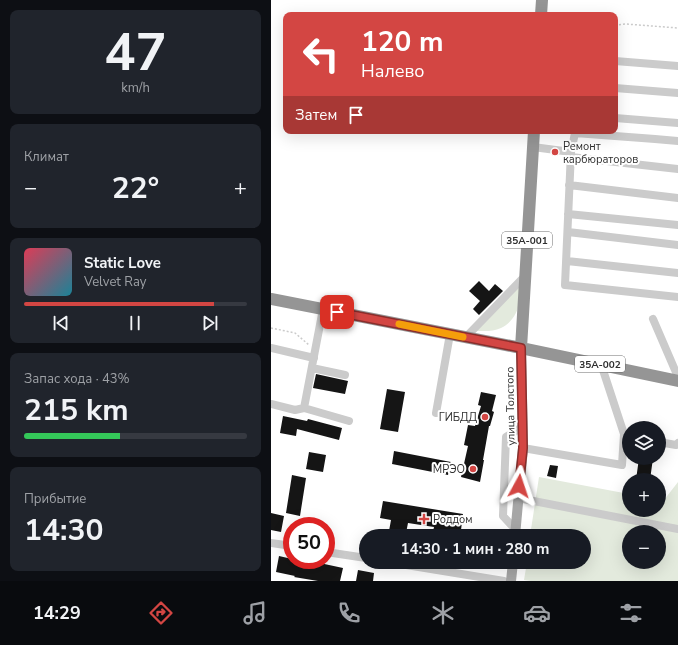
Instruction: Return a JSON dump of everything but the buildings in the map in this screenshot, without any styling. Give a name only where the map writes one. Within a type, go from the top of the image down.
[{"type":"highway","points":[[541,12],[542,0]]},
{"type":"highway","name":"35А-001","points":[[521,348],[534,134]]},
{"type":"highway","name":"35А-002","points":[[271,299],[601,364],[678,381]]},
{"type":"main road","name":"улица Толстого","points":[[515,529],[523,448],[521,348]]},
{"type":"main road","points":[[511,581],[512,569]]},
{"type":"street","points":[[618,61],[678,66]]},
{"type":"street","points":[[618,88],[678,93]]},
{"type":"street","points":[[618,118],[678,123]]},
{"type":"street","points":[[575,134],[571,155],[569,185],[565,285],[678,297]]},
{"type":"street","points":[[598,134],[678,141]]},
{"type":"street","points":[[533,147],[571,155],[678,169]]},
{"type":"street","points":[[569,185],[678,198]]},
{"type":"street","points":[[568,214],[678,225]]},
{"type":"street","points":[[568,232],[678,245]]},
{"type":"street","points":[[567,262],[678,272]]},
{"type":"street","points":[[466,337],[525,276]]},
{"type":"street","points":[[304,408],[323,309]]},
{"type":"street","points":[[653,319],[678,377]]},
{"type":"street","points":[[437,413],[450,334]]},
{"type":"street","points":[[271,348],[314,354]]},
{"type":"street","points":[[601,364],[622,423]]},
{"type":"street","points":[[312,368],[345,375]]},
{"type":"street","points":[[271,404],[295,410],[304,408],[349,421]]},
{"type":"street","points":[[512,529],[503,516],[506,437],[522,427]]},
{"type":"street","points":[[666,443],[675,445],[678,443]]},
{"type":"street","points":[[523,448],[621,465],[622,459]]},
{"type":"street","points":[[518,498],[678,529]]},
{"type":"street","points":[[271,543],[283,545]]},
{"type":"street","points":[[335,553],[359,557]]},
{"type":"street","points":[[430,569],[503,581]]},
{"type":"path","points":[[618,25],[678,28]]},
{"type":"path","points":[[271,328],[295,333],[314,354]]},
{"type":"shaded area","points":[[521,285],[519,305],[516,313],[508,324],[495,330],[476,331]]},
{"type":"shaded area","points":[[539,477],[622,493],[622,517],[666,517],[666,497],[678,482],[678,581],[524,580],[526,569],[591,569],[591,529],[531,529]]},
{"type":"slow traffic","points":[[399,324],[463,337]]},
{"type":"place","name":"Ремонт карбюраторов","points":[[555,152]]},
{"type":"place","name":"ГИБДД","points":[[485,417]]},
{"type":"place","name":"МРЭО","points":[[473,469]]},
{"type":"place","name":"Роддом","points":[[424,519]]},
{"type":"route","points":[[337,312],[521,348],[523,448],[519,486]]}]
